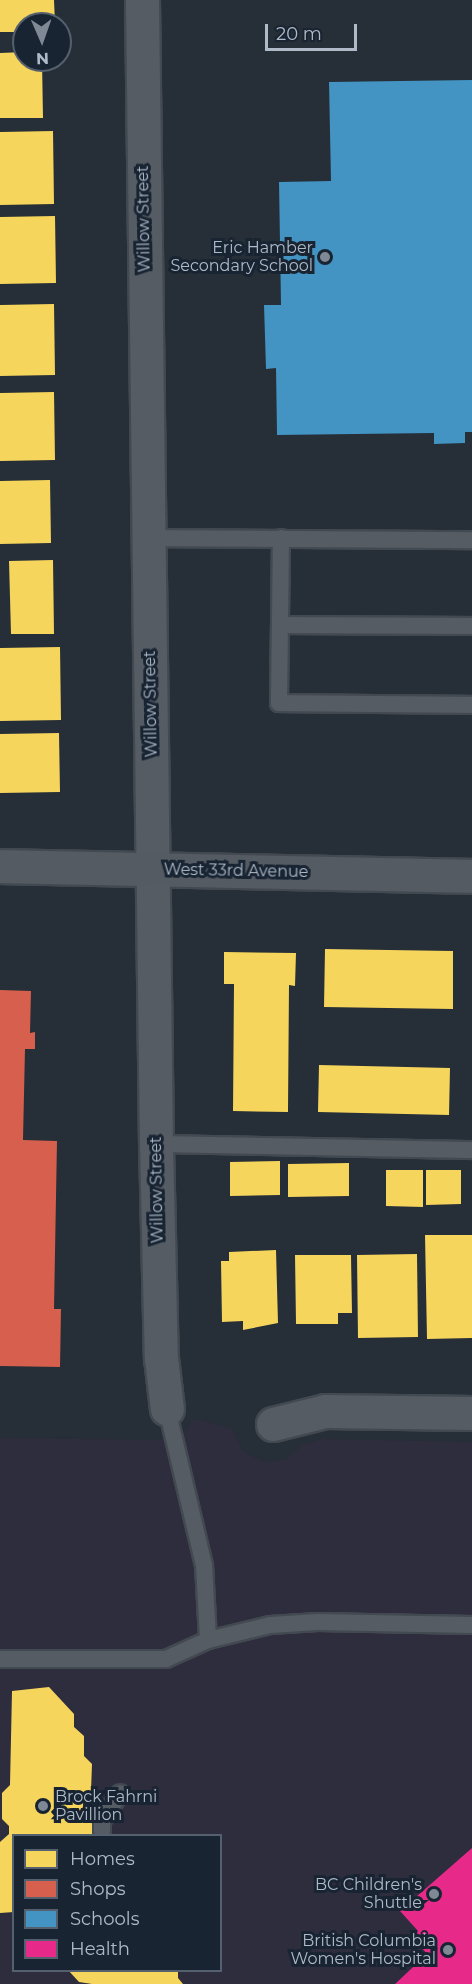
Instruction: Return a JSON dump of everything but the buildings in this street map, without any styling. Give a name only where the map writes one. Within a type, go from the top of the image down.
[{"type":"street","name":"Willow Street","points":[[142,0],[156,1144],[161,1358],[167,1408]]},
{"type":"street","name":"West 33rd Avenue","points":[[0,866],[472,876]]},
{"type":"street","points":[[273,1424],[325,1411],[472,1413]]},
{"type":"lane","points":[[148,538],[472,540]]},
{"type":"lane","points":[[281,538],[279,704],[472,705]]},
{"type":"lane","points":[[280,625],[472,626]]},
{"type":"lane","points":[[156,1144],[472,1150]]},
{"type":"lane","points":[[167,1408],[204,1565],[208,1640]]},
{"type":"lane","points":[[0,1659],[166,1659],[208,1640],[256,1627],[318,1622],[472,1625]]},
{"type":"lane","points":[[102,1831],[102,1821],[120,1792]]},
{"type":"shaded area","points":[[199,1419],[232,1429],[243,1451],[263,1462],[287,1459],[302,1445],[322,1439],[472,1442],[472,1984],[0,1984],[0,1438],[157,1440],[188,1429],[191,1420]]},
{"type":"place","name":"Eric Hamber Secondary School","points":[[325,257]]},
{"type":"place","name":"Brock Fahrni Pavillion","points":[[43,1806]]},
{"type":"place","name":"BC Children's Shuttle","points":[[434,1894]]},
{"type":"place","name":"British Columbia Women's Hospital","points":[[448,1950]]}]
